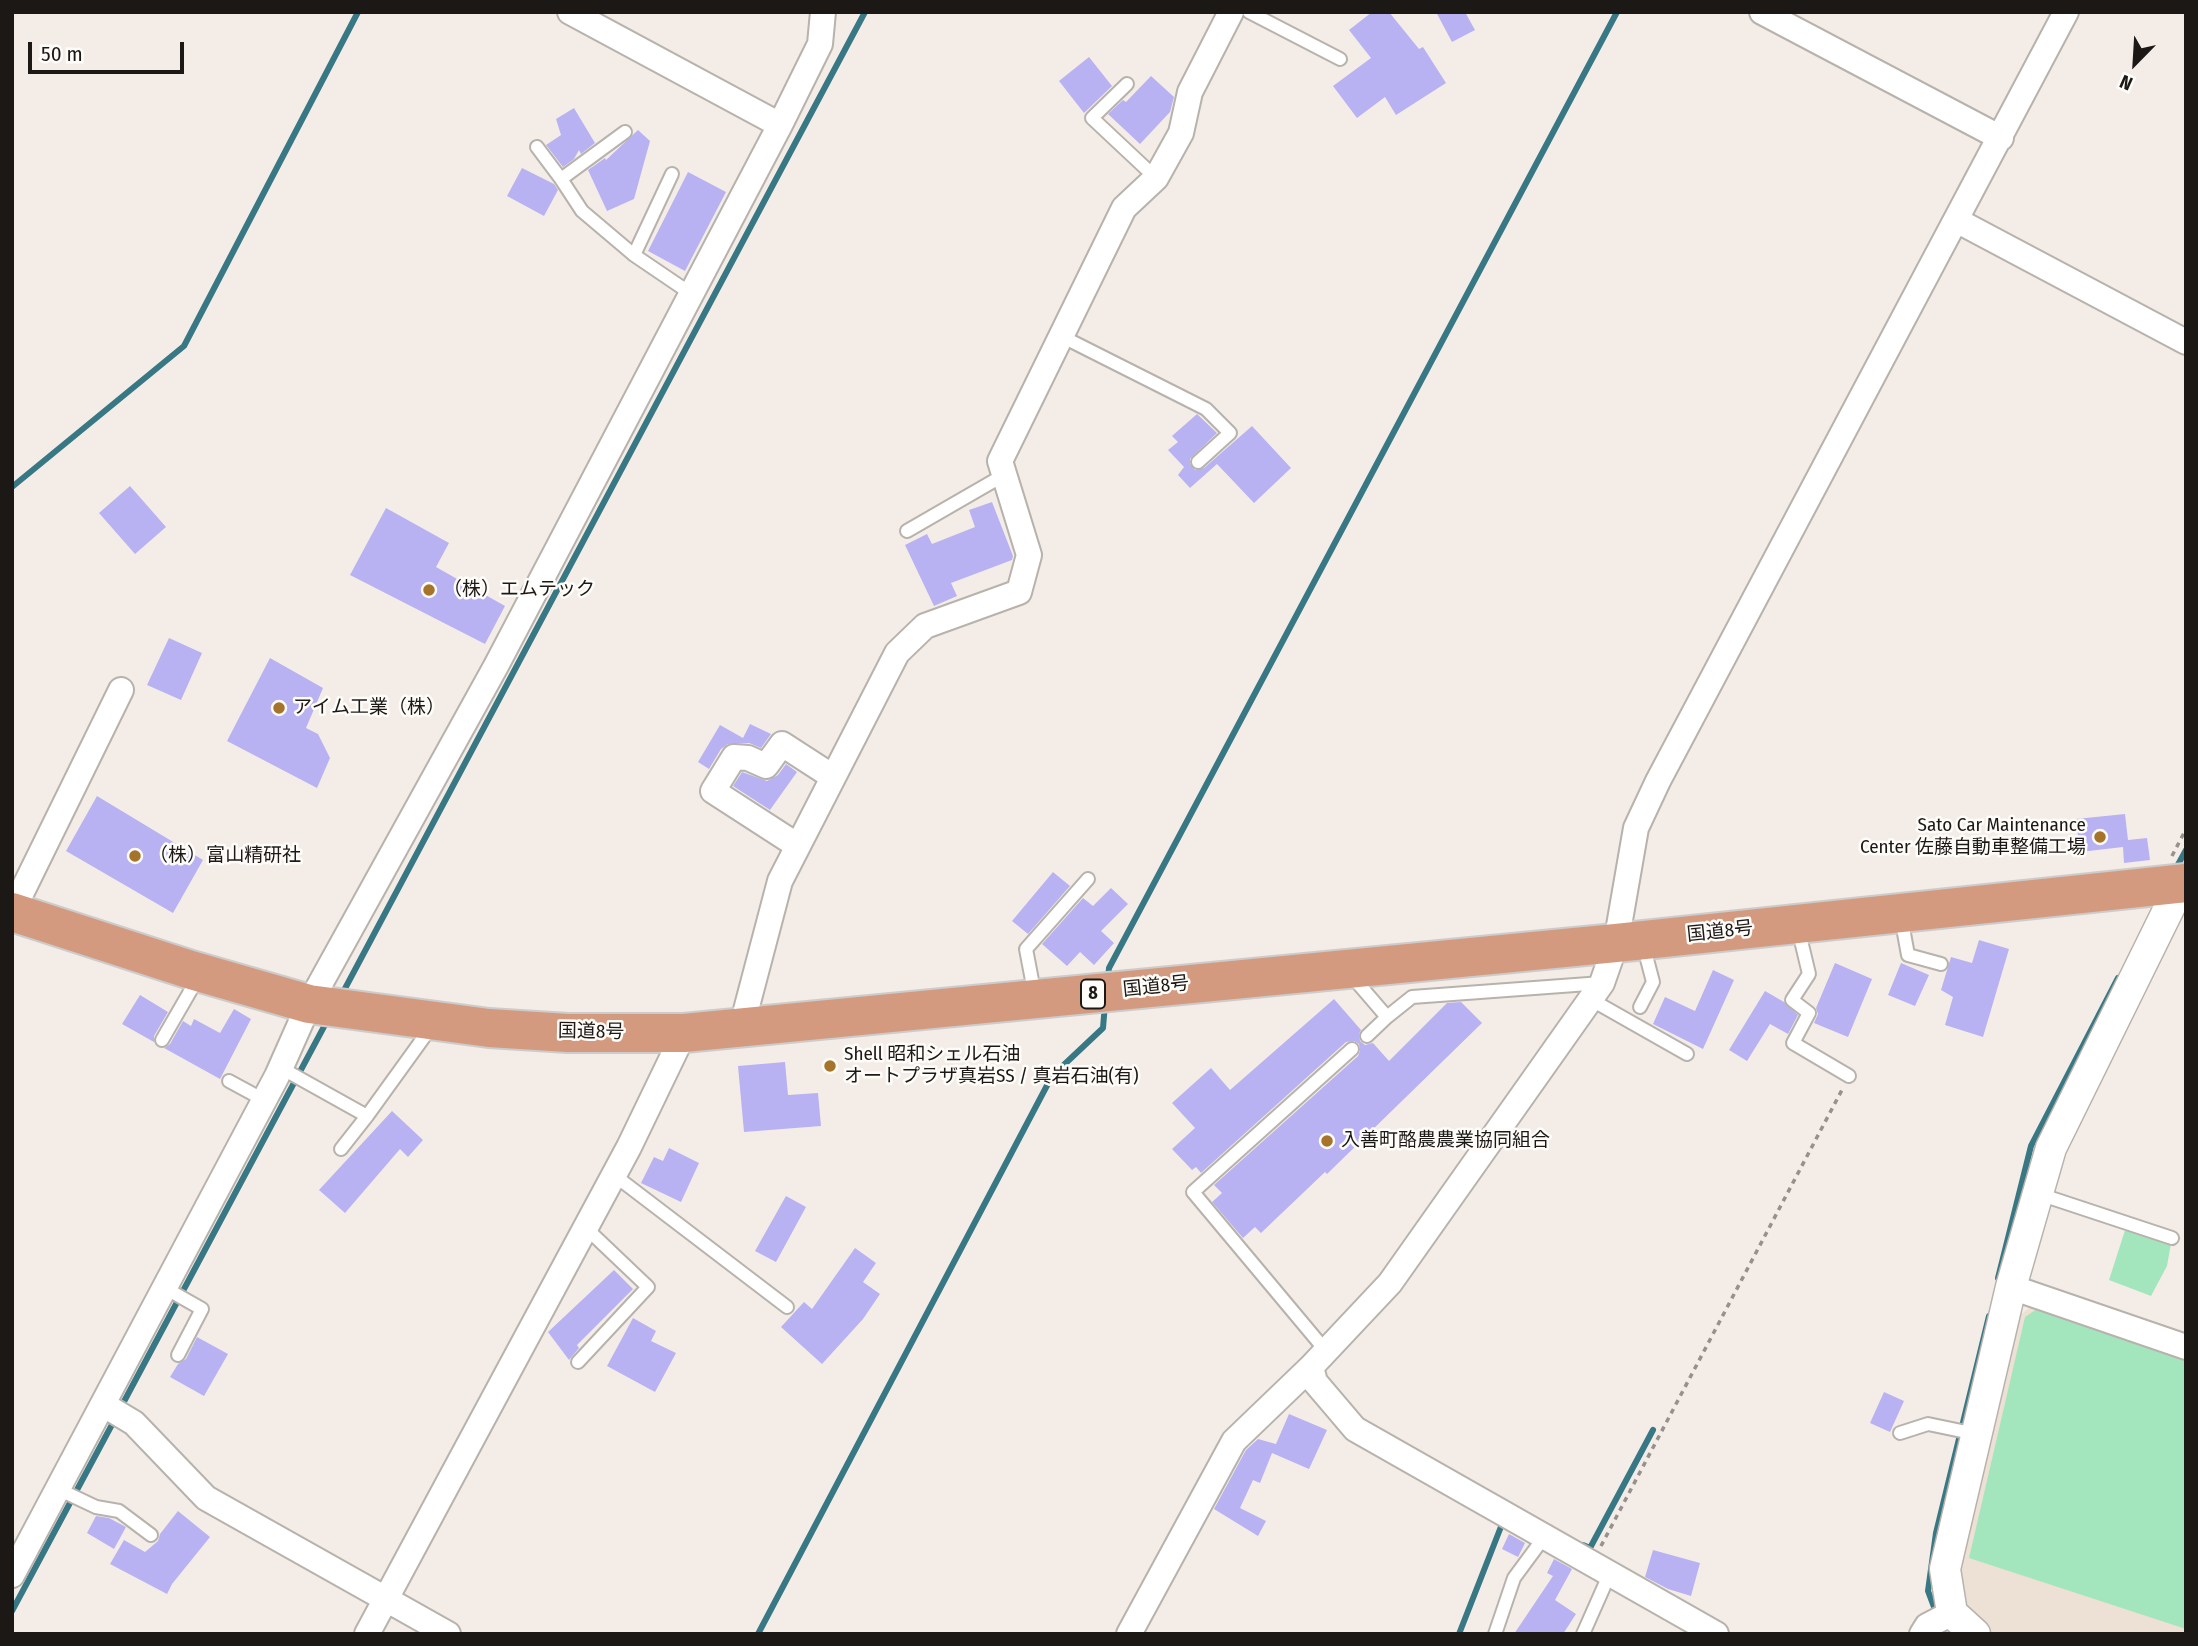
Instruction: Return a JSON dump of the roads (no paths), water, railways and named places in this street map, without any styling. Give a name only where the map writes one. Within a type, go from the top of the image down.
[{"type":"highway","name":"国道8号","points":[[12,912],[201,973],[309,1004],[489,1028],[684,1033],[2183,884]]},
{"type":"street","points":[[570,12],[780,125]]},
{"type":"street","points":[[12,1575],[19,1546],[58,1489],[104,1405],[281,1068],[309,1004],[496,666],[780,125],[820,44],[823,12]]},
{"type":"street","points":[[741,1029],[780,881],[897,653],[925,626],[1019,592],[1029,555],[1000,461],[1124,208],[1156,178],[1181,133],[1190,92],[1231,12]]},
{"type":"street","points":[[1762,12],[2001,138]]},
{"type":"street","points":[[1129,1634],[1234,1441],[1318,1359],[1390,1283],[1629,941],[1636,828],[1658,780],[2066,12]]},
{"type":"street","points":[[1956,220],[2186,342]]},
{"type":"street","points":[[12,912],[121,690]]},
{"type":"street","points":[[798,846],[713,791],[734,757],[748,758],[766,766],[782,744],[833,778]]},
{"type":"street","points":[[1975,1634],[1952,1613],[1945,1569],[2011,1287],[2052,1148],[2183,884]]},
{"type":"street","points":[[368,1634],[614,1175],[684,1033]]},
{"type":"street","points":[[2011,1287],[2186,1347]]},
{"type":"street","points":[[1318,1359],[1315,1382],[1355,1429],[1716,1634]]},
{"type":"street","points":[[104,1405],[134,1423],[206,1498],[448,1634]]},
{"type":"street","points":[[1922,1634],[1927,1626],[1952,1613]]},
{"type":"lane","points":[[1249,12],[1340,59]]},
{"type":"lane","points":[[1127,84],[1092,118],[1156,178]]},
{"type":"lane","points":[[561,179],[625,132]]},
{"type":"lane","points":[[537,147],[582,211],[634,255],[690,293]]},
{"type":"lane","points":[[634,255],[672,174]]},
{"type":"lane","points":[[1061,337],[1206,409],[1230,433],[1198,462]]},
{"type":"lane","points":[[907,530],[1004,475]]},
{"type":"lane","points":[[1035,1000],[1026,949],[1088,879]]},
{"type":"lane","points":[[1901,913],[1908,955],[1941,964]]},
{"type":"lane","points":[[1797,924],[1808,974],[1792,1000],[1810,1013],[1793,1043],[1849,1076]]},
{"type":"lane","points":[[1629,941],[1653,982],[1640,1007]]},
{"type":"lane","points":[[1345,969],[1387,1017]]},
{"type":"lane","points":[[162,1040],[201,973]]},
{"type":"lane","points":[[1367,1036],[1412,996],[1596,991],[1687,1054]]},
{"type":"lane","points":[[341,1149],[435,1021]]},
{"type":"lane","points":[[1318,1359],[1193,1192],[1352,1049]]},
{"type":"lane","points":[[281,1068],[367,1116]]},
{"type":"lane","points":[[229,1080],[264,1100]]},
{"type":"lane","points":[[614,1175],[787,1307]]},
{"type":"lane","points":[[2038,1194],[2172,1238]]},
{"type":"lane","points":[[578,1362],[648,1287],[586,1228]]},
{"type":"lane","points":[[165,1288],[202,1309],[178,1355]]},
{"type":"lane","points":[[1900,1433],[1928,1424],[1977,1434]]},
{"type":"lane","points":[[58,1489],[96,1507],[119,1511],[151,1535]]},
{"type":"lane","points":[[1494,1634],[1514,1577],[1545,1536]]},
{"type":"lane","points":[[1583,1634],[1601,1568]]},
{"type":"waterway","points":[[12,487],[184,346],[358,12]]},
{"type":"waterway","points":[[341,996],[865,12]]},
{"type":"waterway","points":[[1108,979],[1109,968],[1617,12]]},
{"type":"waterway","points":[[2175,870],[2186,850]]},
{"type":"waterway","points":[[1998,1278],[2031,1146],[2118,978]]},
{"type":"waterway","points":[[758,1634],[1052,1076],[1103,1028],[1105,1004]]},
{"type":"waterway","points":[[120,1409],[327,1021]]},
{"type":"waterway","points":[[1937,1615],[1928,1591],[1936,1533],[1989,1316]]},
{"type":"waterway","points":[[12,1611],[115,1419]]},
{"type":"waterway","points":[[1583,1545],[1590,1548],[1653,1430]]},
{"type":"waterway","points":[[1459,1634],[1504,1519]]},
{"type":"place","name":"（株）エムテック","points":[[429,590]]},
{"type":"place","name":"アイム工業（株）","points":[[279,708]]},
{"type":"place","name":"Sato Car Maintenance Center 佐藤自動車整備工場","points":[[2100,837]]},
{"type":"place","name":"（株）富山精研社","points":[[135,856]]},
{"type":"place","name":"Shell 昭和シェル石油 オートプラザ真岩SS / 真岩石油(有)","points":[[830,1066]]},
{"type":"place","name":"入善町酪農農業協同組合","points":[[1327,1141]]}]
